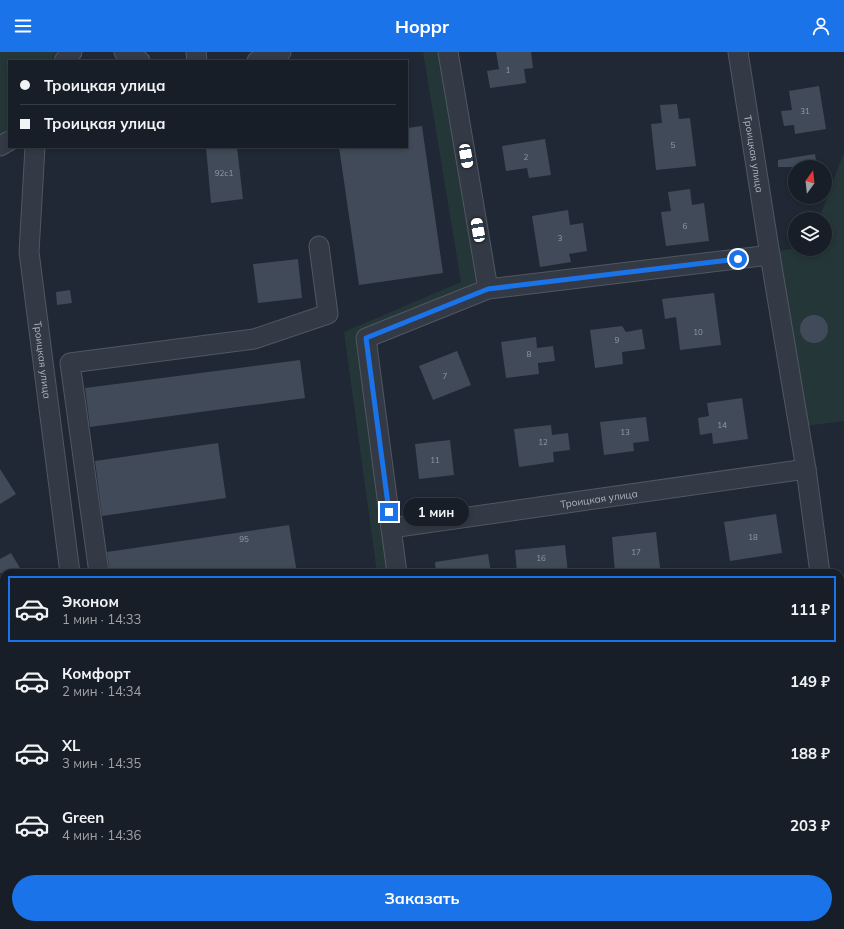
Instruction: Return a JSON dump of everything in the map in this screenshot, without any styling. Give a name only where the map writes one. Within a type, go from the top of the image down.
[{"type":"street","points":[[65,60],[72,52]]},
{"type":"street","points":[[124,52],[138,60]]},
{"type":"street","points":[[448,52],[488,289]]},
{"type":"street","name":"Троицкая улица","points":[[738,52],[806,469],[819,569]]},
{"type":"street","points":[[260,60],[278,53]]},
{"type":"street","name":"Троицкая улица","points":[[35,148],[28,252],[69,569]]},
{"type":"street","points":[[98,569],[70,363],[254,339],[328,314],[320,246]]},
{"type":"street","points":[[396,569],[366,338],[488,289],[770,255]]},
{"type":"street","name":"Троицкая улица","points":[[391,528],[806,469]]},
{"type":"shaded area","points":[[0,52],[57,52],[51,60],[8,60],[8,130],[0,134]]},
{"type":"shaded area","points":[[423,52],[439,52],[481,274],[472,288],[356,334],[388,569],[376,569],[344,332],[461,282]]},
{"type":"shaded area","points":[[844,152],[844,421],[806,426],[779,251],[788,249],[788,256],[832,256],[832,212],[822,212],[825,204],[832,204],[832,184]]},
{"type":"building","points":[[496,52],[531,52],[533,68],[524,69],[526,83],[490,88],[487,71],[499,69]]},
{"type":"building","points":[[819,86],[826,129],[795,134],[794,125],[784,126],[781,111],[792,110],[789,91]]},
{"type":"building","points":[[677,104],[679,119],[690,118],[696,166],[656,170],[651,124],[662,123],[660,105]]},
{"type":"building","points":[[422,126],[443,273],[359,285],[339,148],[408,148],[408,128]]},
{"type":"building","points":[[545,139],[551,175],[529,178],[527,168],[506,171],[502,146]]},
{"type":"building","points":[[206,148],[237,148],[243,199],[211,203]]},
{"type":"building","points":[[815,154],[816,160],[788,160],[788,167],[778,167],[778,160]]},
{"type":"building","points":[[690,189],[692,205],[704,203],[709,241],[666,246],[661,212],[671,211],[668,192]]},
{"type":"building","points":[[568,210],[570,225],[583,223],[587,251],[569,254],[571,262],[540,267],[532,216]]},
{"type":"building","points":[[298,259],[302,298],[258,303],[253,264]]},
{"type":"building","points":[[70,290],[72,303],[57,305],[56,292]]},
{"type":"building","points":[[714,293],[721,345],[680,350],[676,317],[665,319],[662,299]]},
{"type":"building","points":[[814,315],[824,319],[828,329],[824,339],[814,343],[804,339],[800,329],[804,319]]},
{"type":"building","points":[[622,326],[626,332],[642,329],[645,349],[622,352],[623,364],[595,368],[590,330]]},
{"type":"building","points":[[536,337],[537,348],[553,346],[555,361],[538,363],[539,374],[506,378],[501,342]]},
{"type":"building","points":[[457,351],[471,385],[433,400],[419,366]]},
{"type":"building","points":[[300,360],[305,398],[90,427],[85,388]]},
{"type":"building","points":[[742,398],[748,439],[713,444],[712,433],[700,435],[698,418],[709,416],[707,403]]},
{"type":"building","points":[[646,417],[649,441],[633,443],[634,451],[604,455],[600,422]]},
{"type":"building","points":[[551,425],[552,435],[568,433],[570,450],[553,452],[554,462],[519,467],[514,429]]},
{"type":"building","points":[[450,440],[454,475],[419,479],[415,444]]},
{"type":"building","points":[[218,443],[226,498],[102,516],[95,461]]},
{"type":"building","points":[[0,469],[16,494],[0,504]]},
{"type":"building","points":[[776,514],[782,553],[730,561],[724,522]]},
{"type":"building","points":[[289,525],[296,569],[109,569],[107,552]]},
{"type":"building","points":[[656,532],[660,568],[615,569],[612,537]]},
{"type":"building","points":[[565,545],[568,569],[517,569],[515,550]]},
{"type":"building","points":[[11,553],[21,569],[0,569],[0,559]]},
{"type":"building","points":[[488,554],[490,569],[436,569],[435,562]]},
{"type":"route","points":[[389,512],[366,338],[488,289],[738,259]]}]
